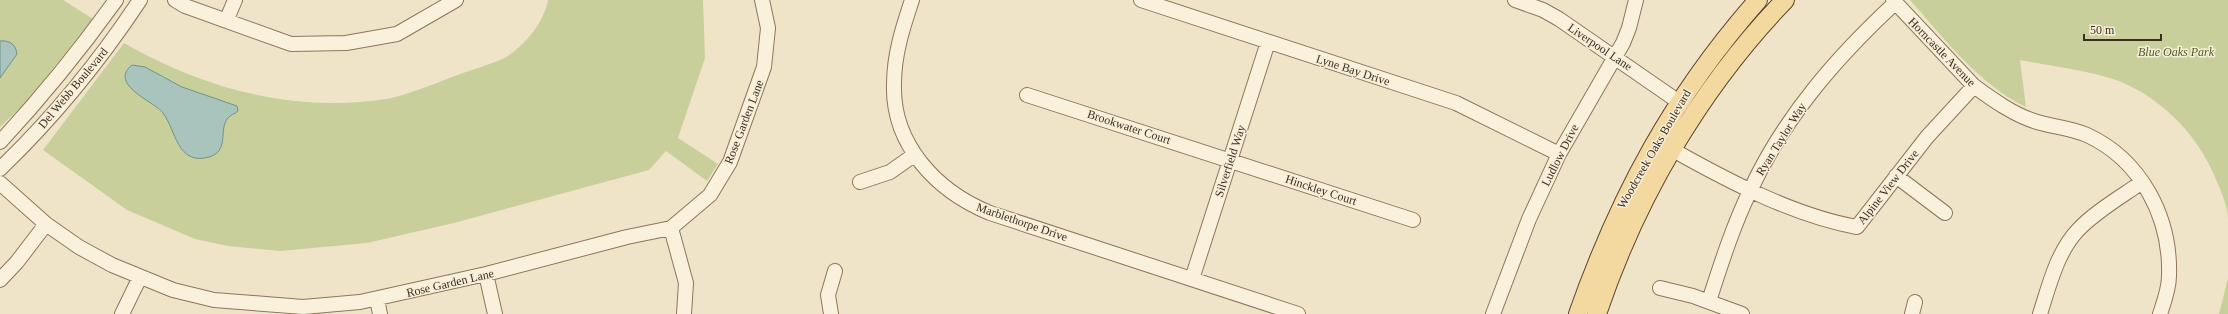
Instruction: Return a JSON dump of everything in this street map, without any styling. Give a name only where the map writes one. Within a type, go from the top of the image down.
[{"type":"main road","name":"Woodcreek Oaks Boulevard","points":[[1578,314],[1611,226],[1628,192],[1679,102],[1735,27],[1758,0]]},
{"type":"main road","name":"Woodcreek Oaks Boulevard","points":[[1597,314],[1628,234],[1672,150],[1718,79],[1754,34],[1785,0]]},
{"type":"street","name":"Del Webb Boulevard","points":[[0,142],[36,104],[69,64],[116,0]]},
{"type":"street","name":"Del Webb Boulevard","points":[[0,169],[51,116],[90,71],[140,0]]},
{"type":"street","points":[[175,0],[186,6],[227,19],[291,44],[346,43],[397,34],[456,0]]},
{"type":"street","points":[[227,19],[235,0]]},
{"type":"street","name":"Rose Garden Lane","points":[[0,183],[46,224],[79,247],[112,265],[173,290],[214,300],[303,307],[377,299],[486,274],[627,237],[672,228],[710,195],[730,162],[764,67],[768,28],[762,0]]},
{"type":"street","name":"Marblethorpe Drive","points":[[912,0],[898,46],[893,85],[899,120],[914,155],[927,171],[942,185],[975,207],[1298,314]]},
{"type":"street","name":"Lyne Bay Drive","points":[[1141,0],[1456,103],[1559,154]]},
{"type":"street","name":"Liverpool Lane","points":[[1516,0],[1543,10],[1615,56],[1679,102]]},
{"type":"street","name":"Ludlow Drive","points":[[1492,314],[1529,219],[1559,154],[1615,56],[1629,28],[1636,0]]},
{"type":"street","name":"Horncastle Avenue","points":[[1894,1],[1974,86],[2011,111],[2037,122],[2062,127],[2086,135],[2108,147],[2133,170],[2159,211],[2167,241],[2169,276],[2160,314]]},
{"type":"street","name":"Ryan Taylor Way","points":[[1709,302],[1734,229],[1750,190],[1796,111],[1826,73],[1894,1]]},
{"type":"street","name":"Silverfield Way","points":[[1192,279],[1268,42]]},
{"type":"street","name":"Alpine View Drive","points":[[1672,150],[1750,190],[1802,212],[1857,228],[1927,137],[1974,86]]},
{"type":"street","name":"Brookwater Court","points":[[1027,95],[1230,160]]},
{"type":"street","points":[[860,182],[890,172],[914,155]]},
{"type":"street","name":"Hinckley Court","points":[[1230,160],[1413,220]]},
{"type":"street","points":[[1896,176],[1945,213]]},
{"type":"street","points":[[2040,314],[2055,268],[2064,249],[2077,231],[2142,182]]},
{"type":"street","points":[[0,280],[17,262],[46,224]]},
{"type":"street","points":[[672,228],[686,283],[684,314]]},
{"type":"street","points":[[831,314],[828,295],[835,271]]},
{"type":"street","points":[[486,274],[494,314]]},
{"type":"street","points":[[122,314],[140,276]]},
{"type":"street","points":[[1660,288],[1709,302],[1742,314]]},
{"type":"street","points":[[377,299],[380,314]]},
{"type":"green space","points":[[0,0],[63,0],[93,19],[27,101],[0,127]]},
{"type":"green space","points":[[548,0],[703,0],[705,58],[678,138],[718,164],[707,181],[666,151],[649,170],[454,223],[367,243],[280,251],[228,246],[195,239],[127,210],[43,150],[124,43],[154,59],[186,73],[218,85],[250,94],[284,100],[318,103],[386,99],[426,87],[506,57],[515,51],[530,36],[542,18]]},
{"type":"green space","name":"Blue Oaks Park","points":[[1910,0],[2228,0],[2228,218],[2225,201],[2219,186],[2197,144],[2173,116],[2145,94],[2113,79],[2102,76],[2020,60],[2026,107],[1993,86],[1977,73],[1949,45]]},
{"type":"green space","points":[[2228,278],[2228,314],[2219,314]]},
{"type":"water","points":[[0,41],[10,42],[14,46],[17,54],[0,78]]},
{"type":"water","points":[[132,65],[145,67],[182,87],[237,106],[238,111],[229,117],[225,123],[222,145],[215,154],[209,157],[198,158],[190,156],[184,152],[163,113],[129,86],[125,79],[126,72]]}]
